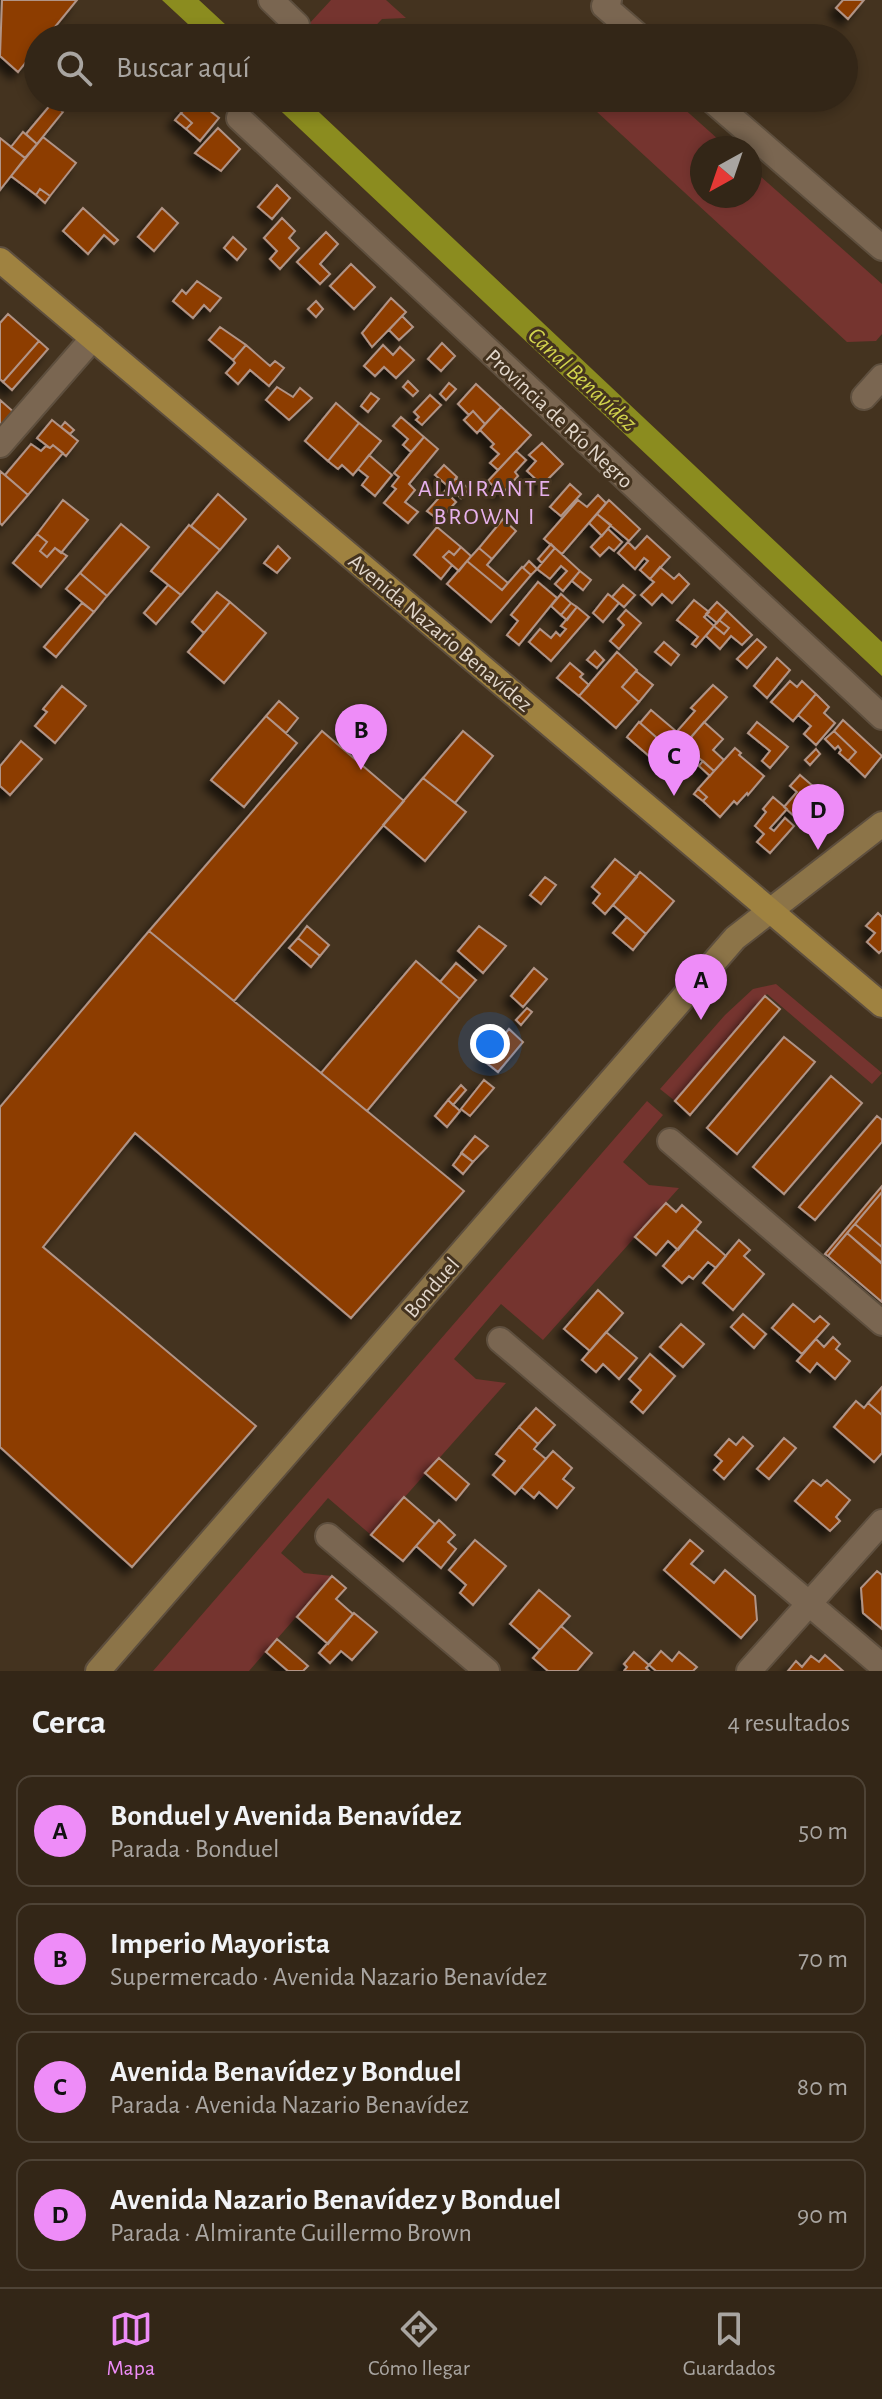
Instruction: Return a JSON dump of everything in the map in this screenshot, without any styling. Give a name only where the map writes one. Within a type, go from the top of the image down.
[{"type":"main road","name":"Avenida Nazario Benavídez","points":[[0,260],[882,1005]]},
{"type":"main road","name":"Bonduel","points":[[98,1671],[725,948],[882,824]]},
{"type":"street","points":[[271,0],[296,24]]},
{"type":"street","points":[[607,3],[627,24]]},
{"type":"street","points":[[725,112],[882,248]]},
{"type":"street","name":"Provincia de Río Negro","points":[[239,118],[882,717]]},
{"type":"street","points":[[0,445],[93,338]]},
{"type":"street","points":[[864,397],[882,377]]},
{"type":"street","points":[[670,1141],[882,1323]]},
{"type":"street","points":[[500,1340],[882,1666]]},
{"type":"street","points":[[749,1671],[882,1522]]},
{"type":"street","points":[[328,1536],[487,1671]]},
{"type":"shaded area","points":[[331,0],[386,0],[406,18],[382,19],[377,24],[309,24]]},
{"type":"shaded area","points":[[597,112],[688,112],[715,136],[690,136],[690,198]]},
{"type":"shaded area","points":[[762,178],[882,284],[882,334],[876,341],[847,342],[701,208],[762,208]]},
{"type":"shaded area","points":[[776,984],[882,1073],[872,1084],[767,994],[675,1101],[660,1089],[725,1015],[753,989]]},
{"type":"shaded area","points":[[647,1101],[663,1115],[623,1162],[649,1185],[679,1188],[543,1340],[501,1304],[454,1359],[476,1379],[506,1383],[371,1535],[328,1498],[281,1553],[304,1573],[332,1576],[249,1671],[153,1671]]},
{"type":"water","points":[[162,0],[199,0],[225,24],[188,24]]},
{"type":"water","name":"Canal Benavídez","points":[[282,112],[319,112],[882,642],[882,676]]},
{"type":"building","points":[[2,0],[77,0],[57,24],[24,24],[24,64],[18,72],[0,56]]},
{"type":"building","points":[[843,0],[864,0],[848,19],[836,8]]},
{"type":"building","points":[[44,112],[63,112],[37,144],[26,134]]},
{"type":"building","points":[[212,112],[219,118],[200,141],[186,129],[192,123],[181,113]]},
{"type":"building","points":[[181,113],[192,123],[186,129],[175,120]]},
{"type":"building","points":[[218,128],[240,149],[221,171],[195,153]]},
{"type":"building","points":[[23,132],[37,144],[25,158],[11,147]]},
{"type":"building","points":[[43,137],[76,163],[50,196],[40,189],[36,195],[11,176]]},
{"type":"building","points":[[0,138],[25,158],[0,190]]},
{"type":"building","points":[[277,185],[290,198],[272,219],[258,207]]},
{"type":"building","points":[[40,189],[50,196],[45,203],[36,195]]},
{"type":"building","points":[[83,208],[118,240],[114,244],[104,235],[88,254],[63,231]]},
{"type":"building","points":[[162,208],[178,223],[154,251],[138,237]]},
{"type":"building","points":[[282,218],[295,231],[289,238],[299,248],[280,269],[270,259],[277,251],[264,238]]},
{"type":"building","points":[[326,232],[338,244],[320,264],[330,274],[320,284],[297,262]]},
{"type":"building","points":[[233,237],[246,249],[237,260],[224,248]]},
{"type":"building","points":[[351,264],[375,287],[354,309],[330,286]]},
{"type":"building","points":[[197,281],[221,298],[210,311],[204,305],[193,318],[173,301],[182,290],[186,294]]},
{"type":"building","points":[[391,298],[406,312],[372,347],[362,333]]},
{"type":"building","points":[[316,301],[323,309],[316,317],[308,309]]},
{"type":"building","points":[[8,314],[39,341],[3,382],[0,379],[0,323]]},
{"type":"building","points":[[402,316],[413,327],[399,340],[389,330]]},
{"type":"building","points":[[220,327],[246,345],[233,360],[209,340]]},
{"type":"building","points":[[39,341],[48,349],[12,390],[3,382]]},
{"type":"building","points":[[442,343],[455,356],[441,371],[428,359]]},
{"type":"building","points":[[246,345],[270,366],[275,361],[284,368],[269,386],[250,370],[238,384],[226,373]]},
{"type":"building","points":[[383,345],[393,355],[400,347],[414,360],[396,378],[384,367],[375,376],[364,366]]},
{"type":"building","points":[[408,381],[418,391],[413,396],[403,387]]},
{"type":"building","points":[[449,383],[456,389],[446,400],[440,394]]},
{"type":"building","points":[[476,384],[501,407],[485,424],[473,411],[469,415],[458,404]]},
{"type":"building","points":[[277,387],[293,397],[300,388],[312,398],[289,420],[266,400]]},
{"type":"building","points":[[371,393],[379,399],[368,412],[361,406]]},
{"type":"building","points":[[430,395],[441,405],[422,425],[416,420],[419,417],[414,412]]},
{"type":"building","points":[[0,400],[16,414],[0,432]]},
{"type":"building","points":[[336,403],[359,423],[328,461],[305,441]]},
{"type":"building","points":[[501,407],[531,435],[498,470],[490,463],[499,454],[480,430]]},
{"type":"building","points":[[473,411],[485,424],[477,433],[464,420]]},
{"type":"building","points":[[401,417],[424,437],[411,452],[403,445],[408,439],[393,426]]},
{"type":"building","points":[[52,420],[78,441],[66,456],[53,445],[50,448],[37,438]]},
{"type":"building","points":[[65,422],[74,430],[70,434],[61,427]]},
{"type":"building","points":[[359,423],[381,441],[353,475],[342,465],[338,469],[328,461]]},
{"type":"building","points":[[424,437],[438,449],[409,484],[415,490],[405,502],[418,512],[408,523],[384,503],[396,489],[392,486],[399,477],[394,473]]},
{"type":"building","points":[[542,443],[563,464],[542,485],[527,471],[536,461],[529,455]]},
{"type":"building","points":[[31,444],[41,451],[53,445],[63,453],[28,495],[5,475]]},
{"type":"building","points":[[516,451],[526,460],[515,472],[518,476],[502,494],[488,481]]},
{"type":"building","points":[[369,455],[392,475],[375,496],[362,485],[368,477],[358,469]]},
{"type":"building","points":[[444,465],[457,477],[449,487],[435,475]]},
{"type":"building","points":[[0,471],[28,495],[2,525],[0,523]]},
{"type":"building","points":[[456,478],[469,489],[461,498],[449,487]]},
{"type":"building","points":[[570,484],[581,494],[561,516],[550,507]]},
{"type":"building","points":[[445,491],[456,502],[445,514],[442,511],[436,518],[427,511]]},
{"type":"building","points":[[218,494],[246,519],[220,550],[191,526]]},
{"type":"building","points":[[598,495],[606,503],[562,554],[544,539],[578,500],[587,507]]},
{"type":"building","points":[[63,500],[88,520],[61,553],[55,548],[47,557],[40,551],[47,542],[37,534]]},
{"type":"building","points":[[609,500],[640,529],[629,541],[597,514]]},
{"type":"building","points":[[597,514],[611,525],[602,536],[589,523]]},
{"type":"building","points":[[503,519],[516,531],[492,559],[479,548]]},
{"type":"building","points":[[121,524],[149,547],[107,596],[80,573]]},
{"type":"building","points":[[189,525],[220,550],[181,595],[151,571]]},
{"type":"building","points":[[437,527],[461,547],[454,555],[449,551],[443,557],[452,565],[441,579],[414,555]]},
{"type":"building","points":[[608,529],[622,542],[614,551],[609,547],[600,556],[591,547]]},
{"type":"building","points":[[37,534],[47,542],[40,551],[47,557],[55,548],[67,556],[41,587],[13,563]]},
{"type":"building","points":[[647,536],[670,557],[650,579],[640,570],[648,561],[644,558],[635,569],[618,553],[628,542],[635,549]]},
{"type":"building","points":[[551,544],[555,548],[542,563],[538,559]]},
{"type":"building","points":[[278,546],[290,558],[277,573],[264,563]]},
{"type":"building","points":[[461,547],[471,556],[459,571],[443,557],[449,551],[454,555]]},
{"type":"building","points":[[479,548],[492,559],[487,565],[508,583],[502,590],[467,561]]},
{"type":"building","points":[[555,548],[580,571],[563,591],[555,584],[567,571],[561,566],[550,579],[537,569]]},
{"type":"building","points":[[467,561],[502,590],[522,567],[531,575],[491,622],[447,584]]},
{"type":"building","points":[[529,561],[537,569],[531,575],[523,568]]},
{"type":"building","points":[[660,567],[674,579],[679,574],[689,584],[672,603],[662,594],[652,605],[641,595],[654,582],[650,579]]},
{"type":"building","points":[[580,571],[591,580],[583,590],[572,581]]},
{"type":"building","points":[[80,573],[107,596],[94,612],[66,589]]},
{"type":"building","points":[[538,582],[557,598],[519,645],[507,635],[518,621],[511,615]]},
{"type":"building","points":[[168,585],[181,595],[156,624],[144,613]]},
{"type":"building","points":[[623,585],[635,595],[624,607],[612,597]]},
{"type":"building","points":[[217,592],[230,602],[204,633],[192,622]]},
{"type":"building","points":[[561,594],[571,603],[561,615],[551,606]]},
{"type":"building","points":[[608,594],[619,603],[603,622],[593,613]]},
{"type":"building","points":[[694,600],[709,612],[704,617],[714,626],[696,647],[692,644],[698,637],[677,620]]},
{"type":"building","points":[[230,602],[266,633],[224,683],[188,652]]},
{"type":"building","points":[[717,602],[727,611],[717,623],[706,614]]},
{"type":"building","points":[[82,603],[94,612],[56,657],[44,647]]},
{"type":"building","points":[[571,603],[577,607],[567,620],[561,615]]},
{"type":"building","points":[[577,607],[589,617],[551,661],[529,642],[540,629],[551,638],[556,632],[560,636],[566,629],[561,626]]},
{"type":"building","points":[[626,610],[641,623],[619,649],[610,641],[624,625],[618,619]]},
{"type":"building","points":[[727,611],[752,635],[742,645],[731,636],[720,649],[706,636],[714,626],[724,634],[729,628],[719,620]]},
{"type":"building","points":[[719,620],[729,628],[724,634],[714,626]]},
{"type":"building","points":[[757,639],[766,647],[747,668],[737,659]]},
{"type":"building","points":[[664,642],[679,655],[671,665],[655,652]]},
{"type":"building","points":[[595,651],[604,660],[597,668],[587,660]]},
{"type":"building","points":[[617,652],[637,670],[622,687],[639,702],[616,728],[579,696]]},
{"type":"building","points":[[777,658],[790,670],[767,698],[754,686]]},
{"type":"building","points":[[570,663],[583,674],[580,677],[589,685],[579,696],[557,678]]},
{"type":"building","points":[[636,671],[653,685],[639,702],[622,687]]},
{"type":"building","points":[[790,681],[797,687],[802,681],[816,694],[793,721],[771,702]]},
{"type":"building","points":[[713,685],[727,697],[663,768],[627,737],[639,722],[665,745],[695,711],[691,708]]},
{"type":"building","points":[[62,686],[86,706],[55,743],[35,726],[47,712],[43,709]]},
{"type":"building","points":[[816,694],[829,707],[824,713],[835,723],[816,745],[804,734],[811,726],[798,715]]},
{"type":"building","points":[[279,701],[298,718],[286,733],[266,716]]},
{"type":"building","points":[[651,710],[677,732],[665,745],[640,723]]},
{"type":"building","points":[[266,716],[297,743],[244,807],[211,780]]},
{"type":"building","points":[[843,720],[882,756],[865,777],[848,761],[856,752],[834,731]]},
{"type":"building","points":[[704,722],[723,739],[713,750],[724,760],[714,771],[692,752],[695,748],[688,741]]},
{"type":"building","points":[[757,722],[788,747],[770,768],[762,761],[770,751],[748,733]]},
{"type":"building","points":[[322,731],[404,801],[234,1001],[149,931]]},
{"type":"building","points":[[463,731],[493,756],[455,803],[423,778]]},
{"type":"building","points":[[834,731],[856,752],[848,761],[839,753],[841,750],[838,746],[835,749],[825,739]]},
{"type":"building","points":[[21,741],[42,759],[10,795],[0,786],[0,766]]},
{"type":"building","points":[[688,741],[695,748],[688,757],[680,750]]},
{"type":"building","points":[[735,748],[764,776],[748,795],[737,804],[734,801],[720,817],[703,801],[707,797],[698,789]]},
{"type":"building","points":[[816,749],[820,754],[810,765],[805,760]]},
{"type":"building","points":[[703,761],[714,771],[710,776],[699,766]]},
{"type":"building","points":[[800,775],[834,804],[822,818],[806,803],[794,816],[784,807],[797,792],[790,786]]},
{"type":"building","points":[[423,778],[466,812],[425,861],[383,825]]},
{"type":"building","points":[[698,789],[707,797],[703,801],[694,794]]},
{"type":"building","points":[[773,797],[787,809],[770,828],[774,831],[785,818],[794,826],[770,853],[757,842],[764,834],[755,826]]},
{"type":"building","points":[[615,859],[637,877],[605,914],[593,903],[600,894],[592,887]]},
{"type":"building","points":[[640,872],[674,901],[646,934],[613,905]]},
{"type":"building","points":[[545,877],[556,885],[541,904],[530,895]]},
{"type":"building","points":[[878,913],[882,917],[882,950],[879,953],[867,942],[875,933],[866,926]]},
{"type":"building","points":[[627,917],[646,934],[633,950],[613,933]]},
{"type":"building","points":[[307,926],[329,945],[320,956],[298,938]]},
{"type":"building","points":[[479,926],[506,946],[483,973],[458,951]]},
{"type":"building","points":[[149,931],[464,1191],[351,1318],[135,1133],[43,1247],[256,1426],[132,1567],[0,1447],[0,1107]]},
{"type":"building","points":[[298,938],[320,956],[311,967],[289,948]]},
{"type":"building","points":[[416,961],[460,999],[367,1111],[321,1073]]},
{"type":"building","points":[[456,963],[476,980],[460,999],[440,982]]},
{"type":"building","points":[[534,968],[547,979],[523,1007],[511,996]]},
{"type":"building","points":[[765,996],[780,1009],[690,1115],[675,1101]]},
{"type":"building","points":[[527,1008],[532,1012],[521,1025],[516,1020]]},
{"type":"building","points":[[509,1029],[523,1042],[498,1072],[483,1060]]},
{"type":"building","points":[[784,1037],[815,1062],[737,1154],[707,1128]]},
{"type":"building","points":[[831,1076],[862,1103],[784,1194],[753,1167]]},
{"type":"building","points":[[484,1080],[494,1088],[470,1116],[461,1109]]},
{"type":"building","points":[[461,1085],[466,1090],[453,1105],[448,1100]]},
{"type":"building","points":[[448,1100],[460,1111],[447,1127],[435,1116]]},
{"type":"building","points":[[877,1116],[882,1120],[882,1142],[815,1220],[799,1207]]},
{"type":"building","points":[[475,1136],[488,1146],[473,1162],[461,1153]]},
{"type":"building","points":[[462,1153],[473,1162],[463,1174],[453,1165]]},
{"type":"building","points":[[882,1186],[882,1192],[828,1256],[825,1254]]},
{"type":"building","points":[[882,1192],[882,1247],[855,1224]]},
{"type":"building","points":[[666,1203],[676,1212],[682,1205],[701,1222],[678,1250],[668,1241],[656,1255],[635,1237]]},
{"type":"building","points":[[855,1224],[882,1247],[882,1263],[847,1233]]},
{"type":"building","points":[[695,1229],[726,1256],[716,1268],[708,1262],[693,1279],[689,1276],[682,1283],[663,1266]]},
{"type":"building","points":[[847,1233],[882,1264],[882,1302],[828,1256]]},
{"type":"building","points":[[739,1240],[750,1250],[744,1256],[764,1274],[733,1310],[703,1283]]},
{"type":"building","points":[[598,1290],[623,1313],[590,1351],[564,1329]]},
{"type":"building","points":[[793,1304],[814,1322],[820,1316],[829,1324],[802,1354],[772,1328]]},
{"type":"building","points":[[743,1314],[766,1334],[754,1348],[731,1327]]},
{"type":"building","points":[[681,1324],[704,1344],[683,1367],[660,1347]]},
{"type":"building","points":[[606,1332],[637,1358],[619,1379],[603,1364],[596,1372],[582,1360]]},
{"type":"building","points":[[833,1337],[840,1344],[836,1349],[850,1361],[835,1379],[817,1363],[810,1372],[797,1361],[816,1339],[824,1347]]},
{"type":"building","points":[[650,1354],[675,1376],[643,1413],[631,1402],[641,1390],[629,1379]]},
{"type":"building","points":[[882,1387],[882,1415],[868,1403]]},
{"type":"building","points":[[856,1401],[864,1408],[868,1403],[882,1415],[882,1453],[874,1462],[834,1427]]},
{"type":"building","points":[[536,1408],[555,1425],[538,1444],[519,1427]]},
{"type":"building","points":[[519,1427],[538,1444],[534,1449],[546,1459],[515,1494],[493,1475],[505,1461],[496,1454]]},
{"type":"building","points":[[743,1437],[753,1446],[724,1479],[714,1470],[722,1461],[715,1455],[729,1439],[736,1445]]},
{"type":"building","points":[[784,1438],[796,1448],[769,1479],[757,1469]]},
{"type":"building","points":[[553,1451],[572,1468],[563,1479],[574,1488],[557,1508],[539,1492],[534,1498],[521,1487]]},
{"type":"building","points":[[439,1458],[469,1484],[456,1500],[425,1473]]},
{"type":"building","points":[[813,1480],[821,1486],[827,1480],[850,1500],[836,1517],[840,1521],[830,1531],[795,1501]]},
{"type":"building","points":[[404,1497],[435,1524],[403,1561],[371,1535]]},
{"type":"building","points":[[439,1520],[455,1535],[448,1542],[456,1549],[441,1568],[416,1546]]},
{"type":"building","points":[[475,1540],[506,1566],[473,1605],[460,1593],[466,1585],[449,1570]]},
{"type":"building","points":[[690,1540],[703,1551],[691,1564],[714,1583],[725,1570],[755,1596],[757,1620],[741,1638],[664,1570]]},
{"type":"building","points":[[877,1571],[882,1575],[882,1629],[863,1613],[861,1588]]},
{"type":"building","points":[[332,1576],[346,1588],[336,1599],[353,1614],[328,1644],[297,1617]]},
{"type":"building","points":[[539,1590],[570,1616],[540,1650],[510,1624]]},
{"type":"building","points":[[354,1613],[377,1632],[352,1660],[341,1651],[330,1663],[319,1653]]},
{"type":"building","points":[[561,1626],[592,1653],[577,1671],[548,1671],[533,1658]]},
{"type":"building","points":[[277,1639],[308,1666],[303,1671],[288,1671],[266,1652]]},
{"type":"building","points":[[661,1651],[672,1661],[679,1652],[697,1667],[693,1671],[656,1671],[649,1665]]},
{"type":"building","points":[[634,1652],[649,1665],[646,1668],[649,1671],[624,1671],[627,1667],[624,1664]]},
{"type":"building","points":[[825,1655],[843,1671],[788,1671],[796,1661],[802,1667],[811,1656],[819,1662]]},
{"type":"place","name":"Imperio Mayorista","points":[[361,770]]},
{"type":"place","name":"Avenida Benavídez y Bonduel","points":[[674,796]]},
{"type":"place","name":"Avenida Nazario Benavídez y Bonduel","points":[[818,850]]},
{"type":"place","name":"Bonduel y Avenida Benavídez","points":[[701,1020]]},
{"type":"district","name":"ALMIRANTE BROWN I","points":[[485,502]]}]
